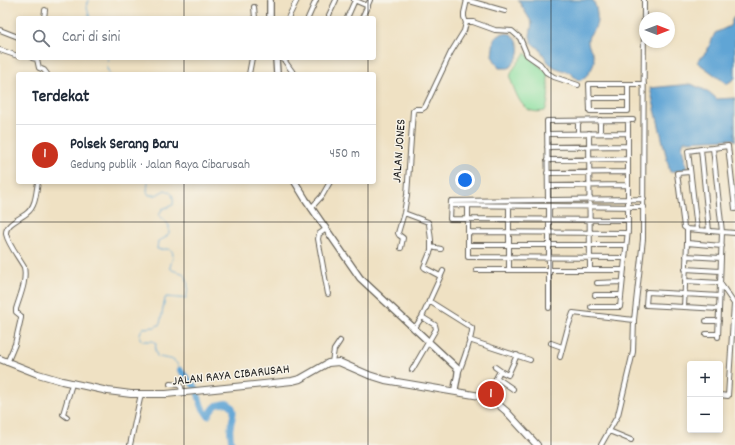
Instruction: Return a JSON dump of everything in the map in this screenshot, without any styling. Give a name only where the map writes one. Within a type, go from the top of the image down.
[{"type":"main road","name":"JALAN RAYA CIBARUSAH","points":[[0,359],[7,363],[44,376],[72,384],[108,391],[141,394],[182,393],[292,381],[332,362]]},
{"type":"main road","points":[[332,362],[342,363],[369,375],[385,380],[486,397],[493,400],[506,411],[537,445]]},
{"type":"street","points":[[270,0],[270,16]]},
{"type":"street","points":[[289,16],[297,0]]},
{"type":"street","points":[[309,16],[316,0]]},
{"type":"street","points":[[329,15],[336,0]]},
{"type":"street","points":[[348,16],[355,0],[368,6]]},
{"type":"street","points":[[363,16],[370,0]]},
{"type":"street","points":[[467,0],[506,11]]},
{"type":"street","name":"JALAN JONES","points":[[401,248],[403,238],[398,233],[404,213],[410,175],[413,111],[415,109],[422,109],[425,107],[453,47],[463,34],[466,25],[464,15],[467,0]]},
{"type":"street","points":[[601,445],[618,415],[634,352],[634,320],[643,239],[644,207],[644,0]]},
{"type":"street","points":[[254,7],[255,16]]},
{"type":"street","points":[[44,16],[45,10]]},
{"type":"street","points":[[466,22],[473,22],[495,30],[512,31],[520,38],[527,55],[540,64],[546,72],[554,77],[578,85]]},
{"type":"street","points":[[0,30],[16,36]]},
{"type":"street","points":[[0,50],[16,55]]},
{"type":"street","points":[[37,60],[39,68],[46,72]]},
{"type":"street","points":[[249,72],[252,60]]},
{"type":"street","points":[[276,60],[278,72]]},
{"type":"street","points":[[284,60],[293,72]]},
{"type":"street","points":[[628,84],[628,110],[590,111],[589,84],[628,84],[644,84]]},
{"type":"street","points":[[590,98],[628,98]]},
{"type":"street","points":[[600,120],[600,133]]},
{"type":"street","points":[[591,307],[620,307],[628,233],[628,120]]},
{"type":"street","points":[[548,200],[547,121],[633,120]]},
{"type":"street","points":[[578,121],[578,133]]},
{"type":"street","points":[[589,133],[590,270]]},
{"type":"street","points":[[547,134],[628,133]]},
{"type":"street","points":[[547,147],[628,146]]},
{"type":"street","points":[[697,229],[688,151],[728,146],[735,209]]},
{"type":"street","points":[[706,334],[718,336],[722,246],[722,232],[713,148]]},
{"type":"street","points":[[701,149],[709,231]]},
{"type":"street","points":[[547,160],[628,159]]},
{"type":"street","points":[[547,173],[628,172]]},
{"type":"street","points":[[684,306],[687,229],[684,227],[677,173],[690,172]]},
{"type":"street","points":[[7,363],[22,318],[15,310],[24,284],[25,271],[6,231],[9,226],[32,208],[38,184]]},
{"type":"street","points":[[296,184],[311,208],[360,278],[459,371]]},
{"type":"street","points":[[311,208],[322,196],[329,184]]},
{"type":"street","points":[[548,186],[628,185]]},
{"type":"street","points":[[628,220],[450,219],[451,201],[644,199]]},
{"type":"street","points":[[509,200],[509,270]]},
{"type":"street","points":[[451,205],[644,207]]},
{"type":"street","points":[[468,206],[468,257],[625,258]]},
{"type":"street","points":[[549,206],[549,308]]},
{"type":"street","points":[[404,213],[428,222],[431,247],[424,267],[440,276]]},
{"type":"street","points":[[326,229],[319,234],[318,239],[328,294]]},
{"type":"street","points":[[687,229],[735,232]]},
{"type":"street","points":[[468,232],[628,233]]},
{"type":"street","points":[[687,244],[722,246]]},
{"type":"street","points":[[468,245],[626,245]]},
{"type":"street","points":[[431,247],[441,249]]},
{"type":"street","points":[[686,256],[721,258]]},
{"type":"street","points":[[685,269],[720,271]]},
{"type":"street","points":[[476,270],[624,270]]},
{"type":"street","points":[[414,329],[422,317],[443,271]]},
{"type":"street","points":[[685,281],[720,283]]},
{"type":"street","points":[[597,283],[622,282]]},
{"type":"street","points":[[720,283],[735,304],[728,396],[723,395]]},
{"type":"street","points":[[719,309],[646,305],[647,292],[720,296]]},
{"type":"street","points":[[595,295],[621,295]]},
{"type":"street","points":[[429,301],[471,327],[473,331],[459,371],[455,391]]},
{"type":"street","points":[[560,357],[573,313],[634,320]]},
{"type":"street","points":[[412,370],[436,327],[422,317]]},
{"type":"street","points":[[706,321],[719,321]]},
{"type":"street","points":[[469,340],[530,360]]},
{"type":"street","points":[[332,362],[334,350],[340,341]]},
{"type":"street","points":[[551,344],[562,347]]},
{"type":"street","points":[[495,367],[508,375],[518,355]]},
{"type":"street","points":[[486,397],[500,371]]},
{"type":"street","points":[[496,378],[513,389]]},
{"type":"street","points":[[67,417],[63,414],[72,384]]},
{"type":"street","points":[[170,384],[179,385],[182,393]]},
{"type":"street","points":[[130,445],[141,394]]},
{"type":"street","points":[[609,431],[631,440]]},
{"type":"green space","points":[[525,53],[548,73],[548,97],[545,111],[537,112],[525,107],[521,103],[510,78],[512,71]]},
{"type":"water","points":[[518,0],[593,0],[596,7],[597,21],[588,41],[593,54],[594,62],[592,69],[584,78],[578,80],[570,73],[554,67],[548,62],[539,48],[532,44],[530,36],[532,23]]},
{"type":"water","points":[[735,17],[735,78],[727,84],[697,62],[707,51],[715,33],[730,26],[733,18]]},
{"type":"water","points":[[503,33],[511,34],[515,38],[519,47],[518,55],[509,68],[499,68],[492,56],[494,39]]},
{"type":"water","points":[[691,84],[709,92],[717,99],[735,98],[735,141],[730,139],[684,141],[682,147],[687,169],[670,172],[650,88]]},
{"type":"waterway","points":[[88,0],[87,8],[89,16]]},
{"type":"waterway","points":[[108,60],[107,69],[109,72]]},
{"type":"waterway","points":[[148,184],[147,192],[149,195],[156,195],[165,190],[170,192],[172,196],[173,205],[162,209],[159,216],[169,225],[169,233],[165,238],[158,241],[157,249],[167,249],[172,251],[173,257],[170,268],[185,275],[188,288],[186,298],[166,297],[160,324],[155,327],[143,328],[140,333],[140,338],[142,341],[153,341],[156,344],[155,350],[157,356],[174,360],[180,370]]},
{"type":"waterway","points":[[180,370],[196,388],[202,407],[208,416],[215,406],[219,404],[227,403],[232,407],[234,413],[230,430],[232,445]]},
{"type":"place","name":"Polsek Serang Baru","points":[[491,394]]}]
